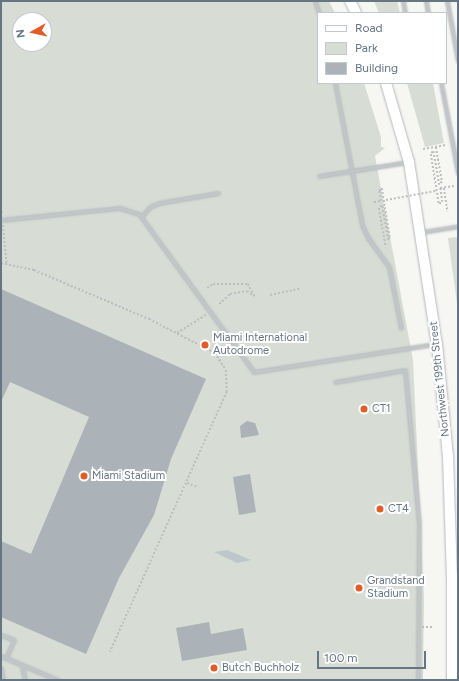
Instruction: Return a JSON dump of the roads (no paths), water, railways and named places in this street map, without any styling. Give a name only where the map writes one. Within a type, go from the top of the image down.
[{"type":"main road","points":[[350,1],[356,12]]},
{"type":"main road","name":"Northwest 199th Street","points":[[386,84],[409,162],[422,232],[437,344],[448,457],[452,577],[452,680]]},
{"type":"lane","points":[[315,1],[319,12]]},
{"type":"lane","points":[[403,1],[405,12]]},
{"type":"lane","points":[[426,1],[428,12]]},
{"type":"lane","points":[[447,1],[458,61]]},
{"type":"lane","points":[[335,84],[364,232],[388,264],[393,277],[401,328]]},
{"type":"lane","points":[[441,84],[458,173]]},
{"type":"lane","points":[[319,176],[409,162]]},
{"type":"lane","points":[[141,217],[150,207],[159,203],[218,193]]},
{"type":"lane","points":[[1,220],[120,208],[131,211],[141,217],[254,372],[437,344]]},
{"type":"lane","points":[[422,232],[458,226]]},
{"type":"lane","points":[[335,382],[405,370],[419,523],[418,680]]},
{"type":"lane","points":[[1,635],[14,640],[6,658]]},
{"type":"lane","points":[[1,656],[58,680]]},
{"type":"lane","points":[[22,665],[25,680]]},
{"type":"lane","points":[[1,668],[3,680]]},
{"type":"lane","points":[[43,674],[44,680]]},
{"type":"place","name":"Miami International Autodrome","points":[[205,345]]},
{"type":"place","name":"CT1","points":[[364,409]]},
{"type":"place","name":"Miami Stadium","points":[[84,476]]},
{"type":"place","name":"CT4","points":[[380,509]]},
{"type":"place","name":"Grandstand Stadium","points":[[359,588]]},
{"type":"place","name":"Butch Buchholz","points":[[214,668]]}]
